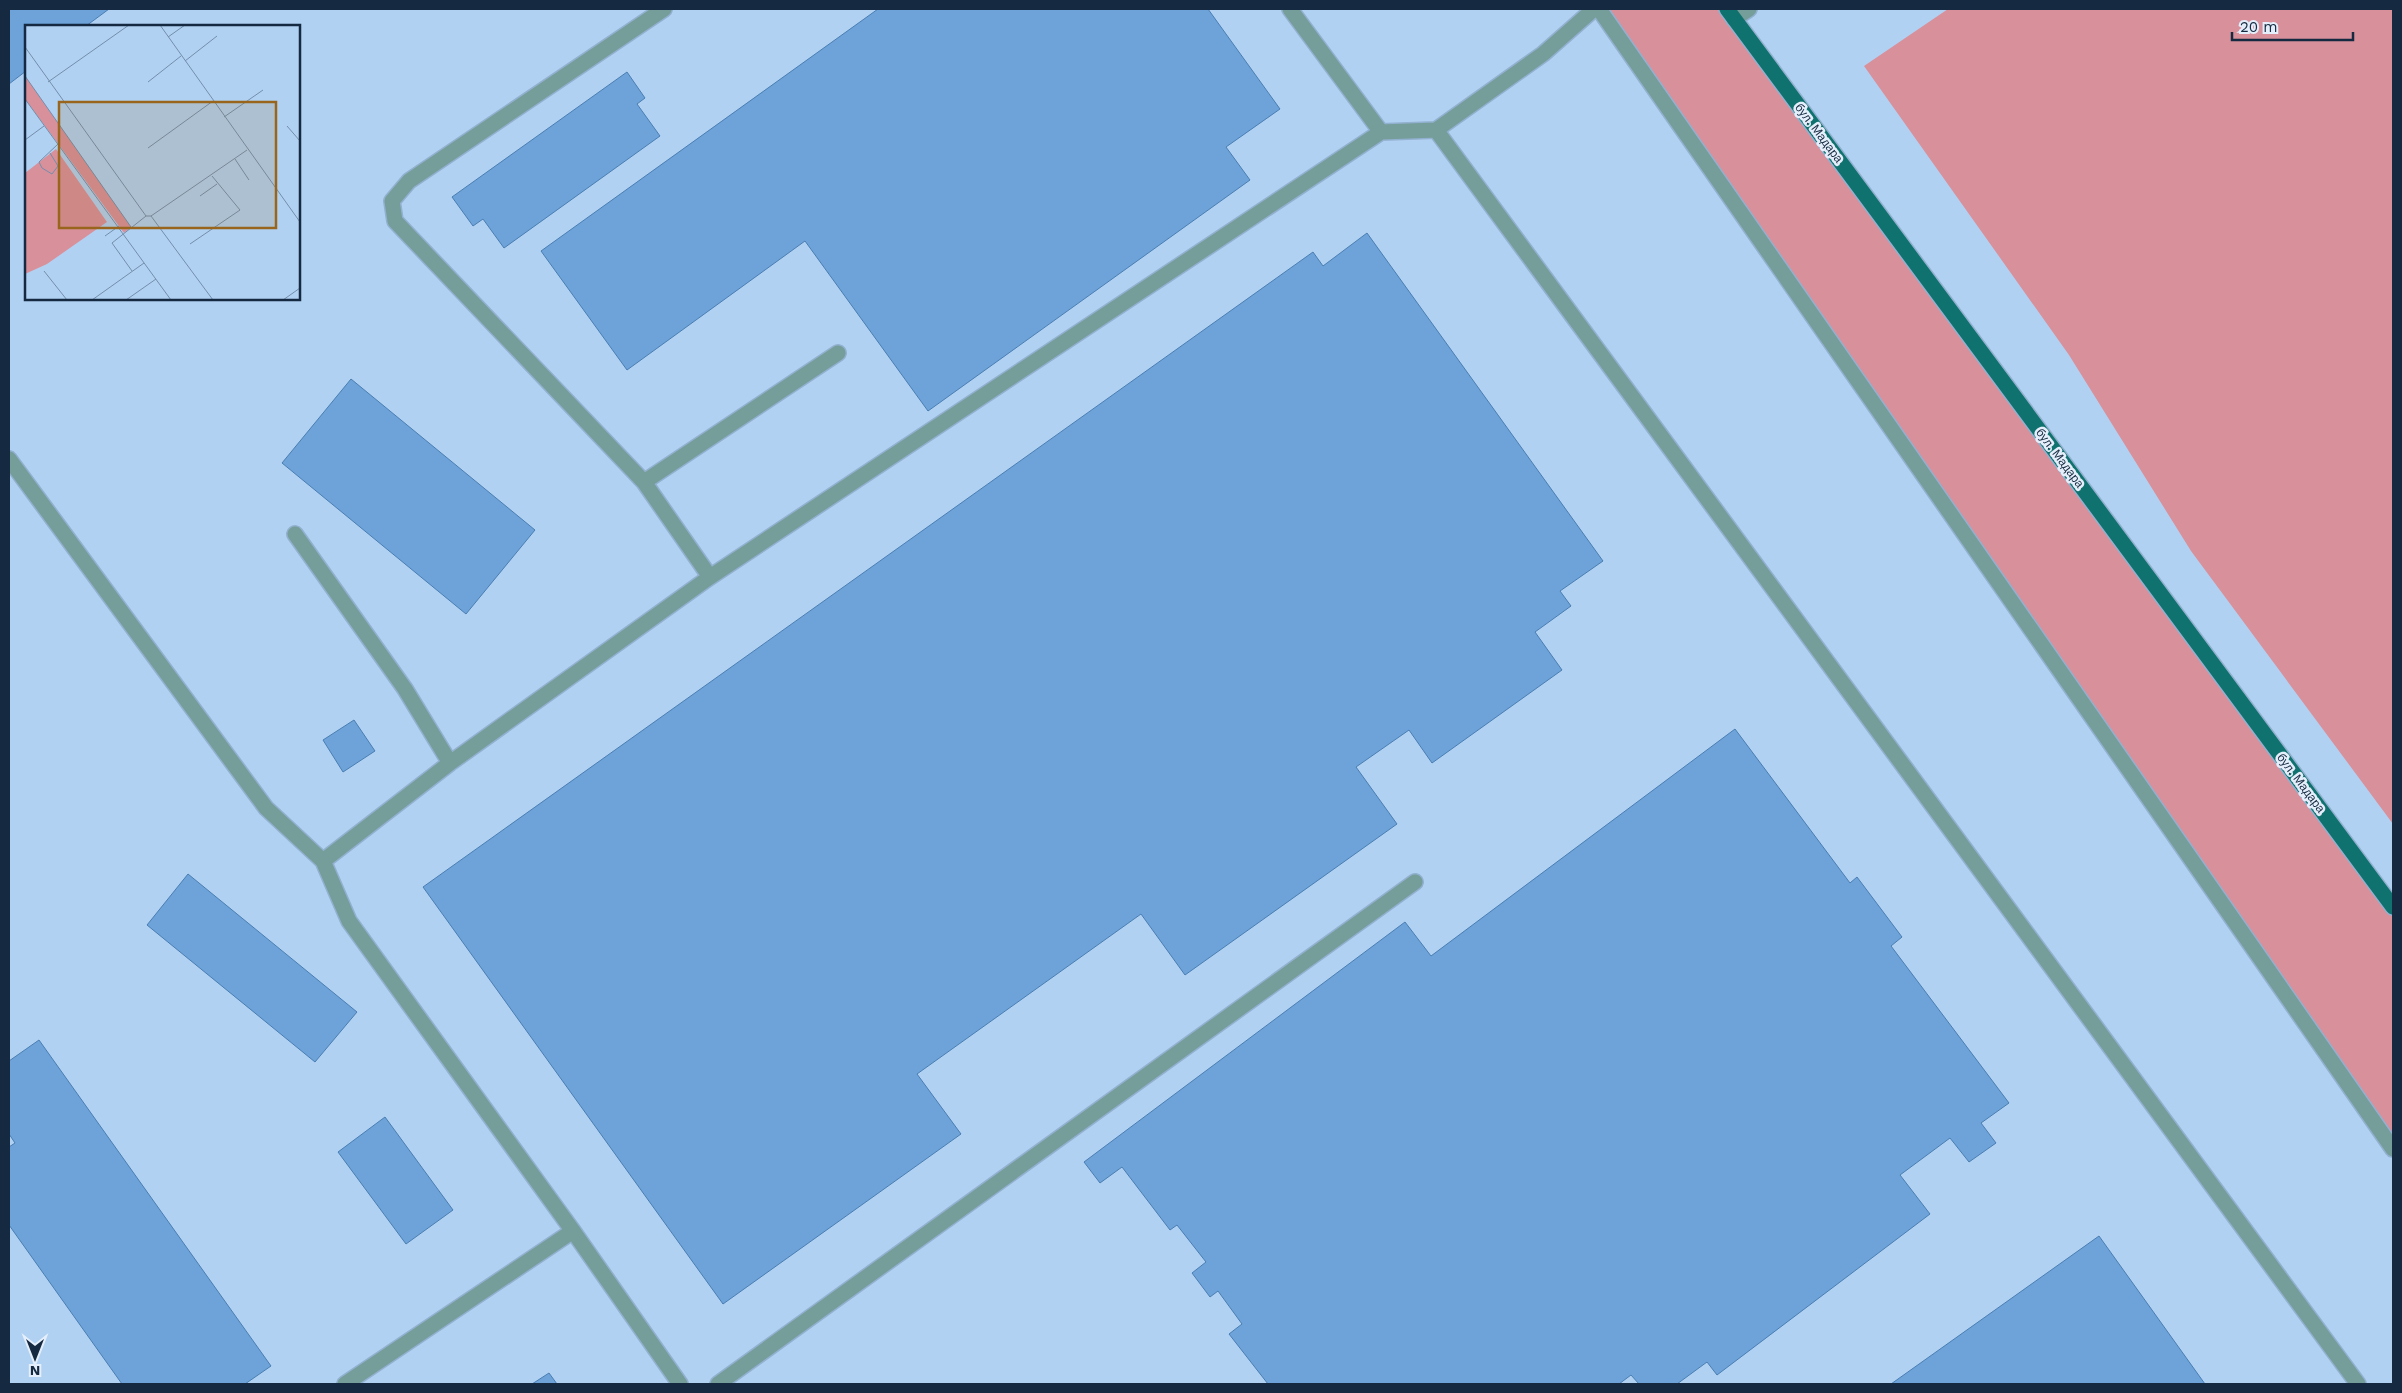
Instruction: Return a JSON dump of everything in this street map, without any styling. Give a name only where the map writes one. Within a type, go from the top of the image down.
[{"type":"main road","name":"бул. Мадара","points":[[1730,14],[2393,908]]},
{"type":"lane","points":[[664,9],[410,181],[392,201],[395,221],[644,482],[710,577]]},
{"type":"lane","points":[[1290,9],[1380,132]]},
{"type":"lane","points":[[323,861],[450,763],[710,577],[1380,132],[1436,130],[1543,54],[1594,9]]},
{"type":"lane","points":[[1599,9],[2393,1149]]},
{"type":"lane","points":[[1730,14],[1749,9]]},
{"type":"lane","points":[[1436,130],[2358,1384]]},
{"type":"lane","points":[[644,482],[838,353]]},
{"type":"lane","points":[[9,459],[266,808],[323,861],[349,921],[574,1231],[680,1384]]},
{"type":"lane","points":[[295,534],[405,689],[450,763]]},
{"type":"lane","points":[[718,1384],[1415,882]]},
{"type":"lane","points":[[346,1384],[574,1231]]},
{"type":"shaded area","points":[[1599,9],[1727,9],[2393,907],[2393,1149]]},
{"type":"shaded area","points":[[1948,9],[2393,9],[2393,824],[2191,551],[2069,355],[1864,66]]},
{"type":"building","points":[[9,9],[109,9],[87,25],[25,25],[25,72],[9,84]]},
{"type":"building","points":[[878,9],[1208,9],[1280,109],[1226,147],[1250,180],[928,411],[805,241],[627,370],[541,251]]},
{"type":"building","points":[[627,72],[645,98],[637,104],[660,136],[504,248],[483,219],[473,226],[452,197]]},
{"type":"building","points":[[1367,233],[1603,561],[1560,591],[1571,606],[1535,632],[1562,670],[1432,763],[1409,730],[1356,767],[1397,824],[1185,975],[1141,914],[917,1074],[961,1134],[723,1304],[423,887],[1313,252],[1323,266]]},
{"type":"building","points":[[351,379],[535,530],[466,614],[282,463]]},
{"type":"building","points":[[354,720],[375,751],[343,772],[323,740]]},
{"type":"building","points":[[1735,729],[1850,883],[1857,877],[1902,937],[1891,946],[2009,1103],[1981,1123],[1996,1143],[1969,1162],[1950,1138],[1900,1175],[1930,1214],[1717,1375],[1707,1362],[1677,1384],[1639,1384],[1631,1375],[1619,1384],[1268,1384],[1229,1334],[1242,1324],[1218,1291],[1210,1297],[1192,1273],[1206,1262],[1177,1225],[1170,1230],[1122,1167],[1100,1183],[1084,1162],[1405,922],[1431,956]]},
{"type":"building","points":[[188,874],[357,1012],[315,1062],[147,925]]},
{"type":"building","points":[[39,1040],[271,1366],[245,1384],[122,1384],[9,1225],[9,1147],[15,1143],[9,1134],[9,1061]]},
{"type":"building","points":[[385,1117],[453,1210],[406,1244],[338,1152]]},
{"type":"building","points":[[2099,1236],[2205,1384],[1891,1384]]},
{"type":"building","points":[[549,1373],[557,1384],[532,1384]]}]
